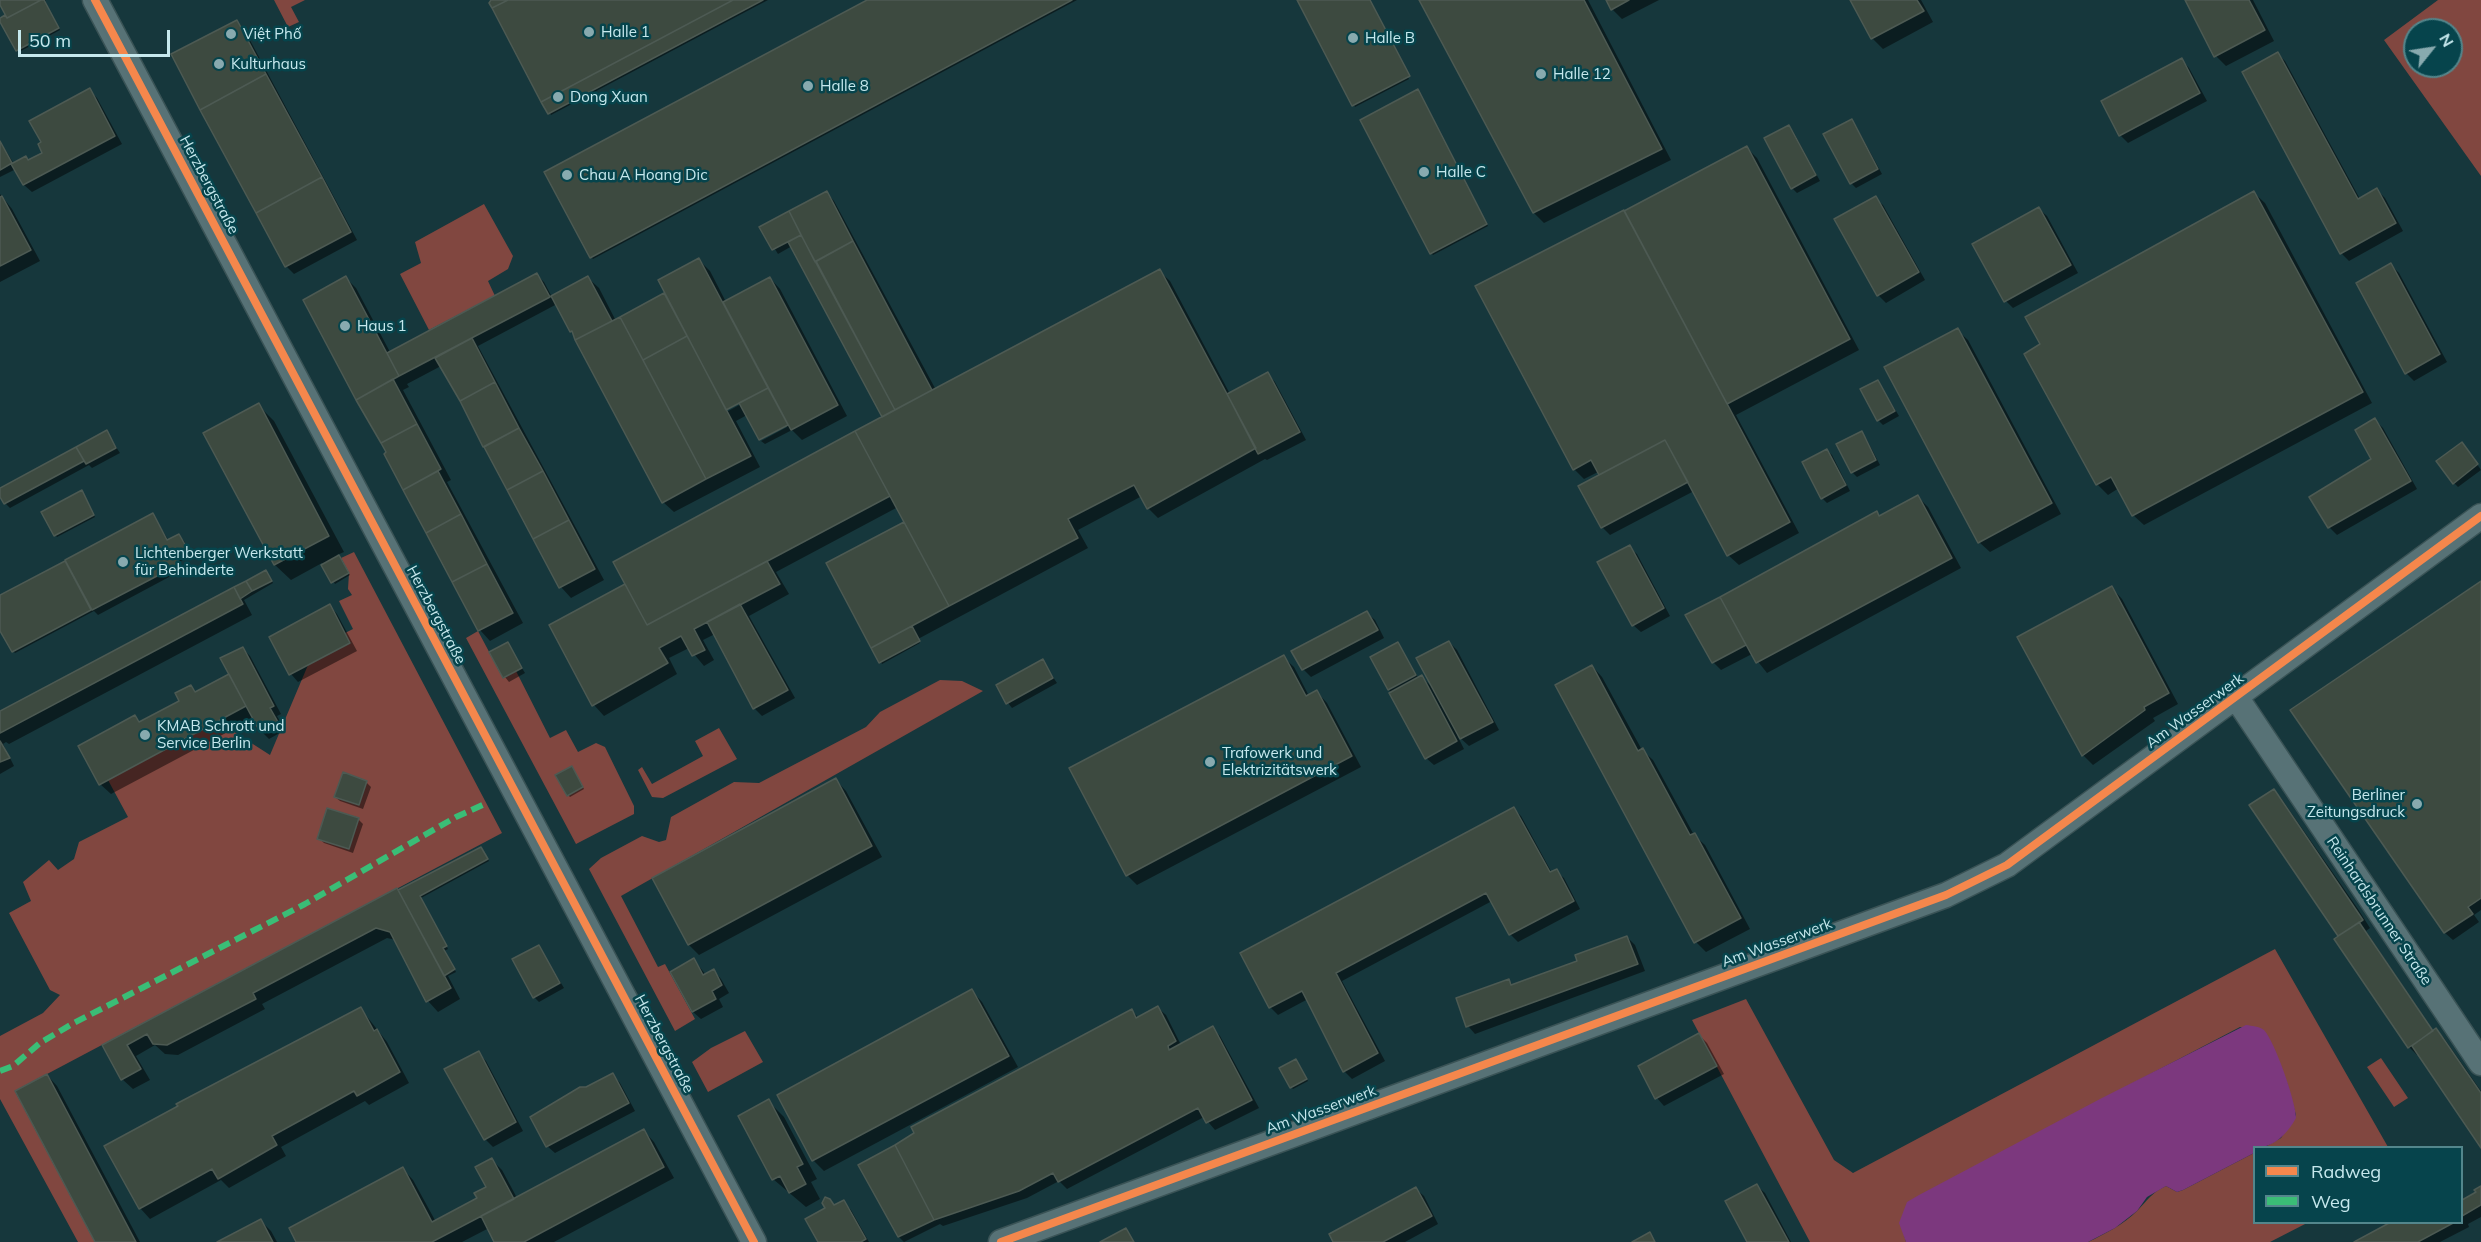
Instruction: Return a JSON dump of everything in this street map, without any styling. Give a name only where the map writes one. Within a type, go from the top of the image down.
[{"type":"street","name":"Herzbergstraße","points":[[95,0],[754,1242]]},
{"type":"street","name":"Am Wasserwerk","points":[[1001,1242],[1946,895],[2007,865],[2481,516]]},
{"type":"street","name":"Reinhardsbrunner Straße","points":[[2236,698],[2481,1064]]},
{"type":"shaded area","points":[[274,0],[305,0],[291,7],[299,22],[288,27]]},
{"type":"shaded area","points":[[2438,0],[2481,0],[2481,176],[2411,78],[2463,78],[2463,18],[2414,18]]},
{"type":"shaded area","points":[[2403,26],[2403,67],[2384,40]]},
{"type":"shaded area","points":[[484,204],[513,256],[508,269],[488,281],[495,296],[429,330],[400,274],[421,263],[415,242]]},
{"type":"shaded area","points":[[354,552],[502,833],[15,1091],[95,1242],[78,1242],[0,1099],[0,1036],[43,1013],[60,995],[50,990],[9,913],[31,901],[23,882],[49,860],[58,870],[74,859],[79,842],[128,817],[108,780],[217,721],[270,755],[308,665],[350,643],[345,633],[353,629],[339,601],[352,595],[348,589],[349,573],[341,558]]},
{"type":"shaded area","points":[[478,631],[503,678],[516,671],[550,738],[566,730],[578,752],[596,743],[605,747],[634,806],[634,814],[576,844],[466,638]]},
{"type":"shaded area","points":[[940,680],[962,681],[983,691],[621,896],[658,967],[665,964],[695,1019],[675,1031],[589,869],[601,858],[642,836],[659,842],[666,840],[671,817],[734,782],[759,783],[866,727],[880,712]]},
{"type":"shaded area","points":[[719,728],[737,759],[663,798],[652,797],[638,770],[642,767],[652,784],[703,756],[695,741]]},
{"type":"shaded area","points":[[2275,949],[2387,1146],[2267,1146],[2281,1138],[2296,1115],[2287,1083],[2263,1030],[2240,1027],[2057,1123],[1902,1226],[1906,1242],[1810,1242],[1692,1020],[1746,999],[1834,1160],[1853,1173]]},
{"type":"shaded area","points":[[2246,1025],[2264,1030],[2269,1037],[2293,1099],[2296,1118],[2284,1135],[2274,1143],[2268,1146],[2253,1146],[2253,1154],[2183,1190],[2177,1192],[2166,1186],[2147,1197],[2137,1211],[2115,1228],[2088,1242],[1906,1242],[1899,1223],[1907,1202],[2100,1099]]},
{"type":"shaded area","points":[[745,1031],[763,1062],[708,1092],[692,1062],[711,1048]]},
{"type":"shaded area","points":[[2381,1058],[2408,1098],[2394,1107],[2367,1067]]},
{"type":"shaded area","points":[[2253,1154],[2253,1224],[2305,1224],[2270,1242],[2088,1242],[2126,1220],[2161,1188],[2166,1186],[2177,1192]]},
{"type":"building","points":[[0,0],[41,0],[7,18],[0,5]]},
{"type":"building","points":[[44,0],[59,28],[16,51],[0,18],[5,15],[7,18]]},
{"type":"building","points":[[491,0],[508,0],[492,8],[489,3]]},
{"type":"building","name":"Halle 1","points":[[508,0],[733,0],[541,102],[492,8]]},
{"type":"building","points":[[733,0],[763,0],[548,114],[541,102]]},
{"type":"building","name":"Halle 8","points":[[867,0],[1072,0],[590,258],[544,172]]},
{"type":"building","name":"Halle B","points":[[1297,0],[1370,0],[1410,76],[1352,106]]},
{"type":"building","name":"Halle 12","points":[[1419,0],[1584,0],[1662,149],[1533,213]]},
{"type":"building","points":[[1606,0],[1629,0],[1611,10]]},
{"type":"building","points":[[1850,0],[1917,0],[1924,11],[1871,39]]},
{"type":"building","points":[[2185,0],[2249,0],[2265,30],[2214,57]]},
{"type":"building","name":"Kulturhaus","points":[[237,20],[266,74],[200,110],[171,54]]},
{"type":"building","points":[[2278,52],[2358,199],[2377,188],[2396,223],[2340,254],[2242,72]]},
{"type":"building","points":[[2182,58],[2200,93],[2119,136],[2101,101]]},
{"type":"building","points":[[266,74],[322,177],[256,213],[200,110]]},
{"type":"building","points":[[90,88],[115,136],[23,185],[11,164],[26,156],[28,160],[42,153],[38,144],[41,142],[29,121]]},
{"type":"building","name":"Halle C","points":[[1418,89],[1487,224],[1430,254],[1360,120]]},
{"type":"building","points":[[1852,119],[1878,169],[1850,184],[1823,134]]},
{"type":"building","points":[[1789,125],[1816,175],[1791,189],[1764,138]]},
{"type":"building","points":[[0,141],[12,163],[0,170]]},
{"type":"building","points":[[1747,146],[1850,339],[1727,404],[1624,211]]},
{"type":"building","points":[[322,177],[351,232],[285,267],[256,213]]},
{"type":"building","points":[[827,191],[853,241],[815,262],[789,211]]},
{"type":"building","points":[[2254,191],[2363,392],[2132,516],[2111,477],[2096,485],[2024,354],[2040,344],[2025,317]]},
{"type":"building","points":[[2,196],[31,250],[0,266],[0,197]]},
{"type":"building","points":[[1876,196],[1919,272],[1877,296],[1834,219]]},
{"type":"building","points":[[2039,207],[2071,265],[2004,302],[1972,244]]},
{"type":"building","points":[[1624,210],[1790,522],[1727,556],[1665,440],[1599,475],[1591,460],[1573,470],[1475,286]]},
{"type":"building","points":[[789,211],[801,235],[772,250],[759,227]]},
{"type":"building","points":[[801,235],[895,410],[882,417],[788,242]]},
{"type":"building","points":[[853,241],[932,390],[895,410],[816,261]]},
{"type":"building","points":[[699,258],[768,388],[726,410],[658,280]]},
{"type":"building","points":[[2391,263],[2440,354],[2405,374],[2356,283]]},
{"type":"building","points":[[1160,269],[1256,448],[1147,509],[1134,485],[1068,519],[1078,538],[949,606],[855,431]]},
{"type":"building","points":[[537,273],[550,297],[399,376],[387,353]]},
{"type":"building","name":"Haus 1","points":[[346,276],[399,376],[356,400],[303,300]]},
{"type":"building","points":[[588,276],[612,321],[575,340],[551,296]]},
{"type":"building","points":[[770,277],[838,405],[791,430],[723,302]]},
{"type":"building","points":[[664,293],[687,336],[643,360],[620,317]]},
{"type":"building","points":[[620,317],[706,479],[662,503],[575,340]]},
{"type":"building","points":[[1958,328],[2052,503],[1978,543],[1884,367]]},
{"type":"building","points":[[687,336],[751,456],[706,479],[643,360]]},
{"type":"building","points":[[472,338],[495,382],[460,401],[435,358]]},
{"type":"building","points":[[1268,372],[1300,432],[1258,454],[1227,394]]},
{"type":"building","points":[[393,379],[417,424],[381,443],[356,400]]},
{"type":"building","points":[[1878,380],[1895,411],[1877,421],[1860,389]]},
{"type":"building","points":[[495,382],[519,428],[483,447],[460,401]]},
{"type":"building","points":[[768,388],[788,425],[759,440],[739,403]]},
{"type":"building","points":[[259,403],[329,536],[274,565],[203,433]]},
{"type":"building","points":[[2375,418],[2411,481],[2328,528],[2309,497],[2371,459],[2355,430]]},
{"type":"building","points":[[417,424],[441,469],[403,490],[384,454],[386,452],[381,443]]},
{"type":"building","points":[[519,428],[543,471],[507,490],[484,447]]},
{"type":"building","points":[[107,430],[116,448],[86,464],[76,447]]},
{"type":"building","points":[[855,431],[890,496],[647,625],[613,562]]},
{"type":"building","points":[[1862,431],[1876,460],[1851,473],[1836,444]]},
{"type":"building","points":[[1665,440],[1688,482],[1601,528],[1578,486]]},
{"type":"building","points":[[2462,442],[2478,464],[2453,484],[2436,461]]},
{"type":"building","points":[[76,447],[84,461],[4,504],[0,497],[0,488]]},
{"type":"building","points":[[1827,449],[1846,485],[1821,499],[1802,462]]},
{"type":"building","points":[[438,471],[461,514],[426,533],[403,490]]},
{"type":"building","points":[[543,471],[569,520],[533,539],[507,490]]},
{"type":"building","points":[[82,490],[94,515],[54,536],[41,512]]},
{"type":"building","points":[[1918,495],[1952,558],[1756,663],[1720,597],[1877,511],[1879,516]]},
{"type":"building","name":"Lichtenberger Werkstatt für Behinderte","points":[[153,513],[167,540],[179,534],[188,550],[176,556],[180,564],[92,610],[65,560]]},
{"type":"building","points":[[461,514],[487,564],[452,582],[426,533]]},
{"type":"building","points":[[569,520],[595,569],[559,588],[533,539]]},
{"type":"building","points":[[904,522],[949,606],[871,648],[826,563]]},
{"type":"building","points":[[1630,545],[1664,608],[1632,626],[1597,562]]},
{"type":"building","points":[[339,555],[349,573],[331,583],[321,565]]},
{"type":"building","points":[[65,561],[91,610],[12,652],[0,631],[0,595]]},
{"type":"building","points":[[767,561],[780,584],[694,629],[705,650],[692,656],[681,636],[659,648],[668,663],[592,706],[549,625],[625,584],[647,625]]},
{"type":"building","points":[[487,564],[513,613],[478,631],[452,582]]},
{"type":"building","points":[[266,570],[272,581],[252,591],[246,581]]},
{"type":"building","points":[[246,581],[252,591],[240,599],[234,587]]},
{"type":"building","name":"Berliner Zeitungsdruck","points":[[2481,581],[2481,898],[2468,907],[2473,914],[2444,933],[2290,710]]},
{"type":"building","points":[[2112,586],[2169,693],[2144,707],[2145,710],[2082,756],[2017,637]]},
{"type":"building","points":[[234,587],[243,604],[0,733],[0,711]]},
{"type":"building","points":[[1720,597],[1746,645],[1712,663],[1685,615]]},
{"type":"building","points":[[330,604],[350,643],[289,675],[269,637]]},
{"type":"building","points":[[740,604],[788,690],[753,709],[707,622]]},
{"type":"building","points":[[1367,611],[1378,630],[1302,670],[1291,651]]},
{"type":"building","points":[[912,626],[920,641],[879,663],[871,648]]},
{"type":"building","points":[[1449,641],[1493,722],[1460,739],[1416,658]]},
{"type":"building","points":[[508,642],[522,668],[503,678],[489,652]]},
{"type":"building","points":[[1398,642],[1416,675],[1388,690],[1370,657]]},
{"type":"building","points":[[243,647],[274,706],[270,708],[278,722],[260,732],[220,658]]},
{"type":"building","name":"Trafowerk und Elektrizitätswerk","points":[[1284,655],[1306,696],[1317,690],[1352,756],[1126,876],[1069,768]]},
{"type":"building","points":[[1043,659],[1053,678],[1006,704],[996,685]]},
{"type":"building","points":[[1592,665],[1638,751],[1643,748],[1690,835],[1695,833],[1741,918],[1694,943],[1555,685]]},
{"type":"building","name":"KMAB Schrott und Service Berlin","points":[[229,674],[246,706],[99,785],[78,746],[135,715],[139,722],[179,701],[175,693],[191,685],[195,692]]},
{"type":"building","points":[[1422,675],[1457,741],[1425,759],[1389,693]]},
{"type":"building","points":[[0,741],[10,758],[0,762]]},
{"type":"building","points":[[572,766],[583,787],[567,796],[555,775]]},
{"type":"building","points":[[343,772],[367,781],[359,805],[334,797]]},
{"type":"building","points":[[836,778],[872,846],[688,945],[652,878]]},
{"type":"building","points":[[2274,789],[2363,920],[2338,936],[2249,805]]},
{"type":"building","points":[[1514,807],[1550,872],[1557,869],[1574,901],[1509,935],[1486,893],[1336,973],[1378,1053],[1343,1072],[1302,991],[1269,1008],[1240,953]]},
{"type":"building","points":[[327,808],[359,818],[349,849],[317,839]]},
{"type":"building","points":[[481,847],[488,859],[420,896],[447,946],[443,948],[455,969],[444,976],[398,890]]},
{"type":"building","points":[[397,888],[451,988],[426,1002],[390,932],[376,928],[253,993],[256,999],[167,1045],[153,1044],[147,1034],[127,1045],[141,1069],[121,1080],[102,1045]]},
{"type":"building","points":[[2359,922],[2433,1031],[2408,1048],[2334,939]]},
{"type":"building","points":[[1627,936],[1638,964],[1466,1027],[1456,998],[1509,979],[1511,985],[1577,961],[1575,955]]},
{"type":"building","points":[[539,945],[560,983],[533,998],[512,959]]},
{"type":"building","points":[[694,958],[703,975],[714,969],[722,985],[712,991],[716,999],[692,1012],[670,972]]},
{"type":"building","points":[[972,989],[1009,1056],[812,1161],[777,1095]]},
{"type":"building","points":[[1158,1006],[1176,1041],[1168,1046],[1169,1050],[1213,1026],[1252,1100],[1206,1123],[1198,1108],[1058,1182],[1053,1173],[1019,1191],[934,1220],[895,1145],[914,1133],[911,1127],[1132,1009],[1136,1018]]},
{"type":"building","points":[[361,1007],[374,1031],[377,1029],[400,1072],[357,1096],[354,1091],[272,1136],[277,1145],[218,1179],[212,1169],[139,1209],[104,1146],[178,1106],[176,1104]]},
{"type":"building","points":[[2436,1028],[2481,1093],[2481,1148],[2412,1046]]},
{"type":"building","points":[[1699,1033],[1717,1066],[1655,1099],[1638,1066]]},
{"type":"building","points":[[479,1051],[516,1122],[484,1140],[444,1069]]},
{"type":"building","points":[[1296,1059],[1307,1079],[1290,1088],[1279,1068]]},
{"type":"building","points":[[613,1073],[629,1103],[546,1147],[530,1117],[580,1087],[586,1087]]},
{"type":"building","points":[[47,1074],[136,1242],[95,1242],[15,1091]]},
{"type":"building","points":[[769,1099],[803,1164],[797,1167],[806,1184],[789,1193],[780,1176],[772,1180],[738,1116]]},
{"type":"building","points":[[644,1129],[664,1167],[524,1242],[494,1242],[481,1216]]},
{"type":"building","points":[[895,1145],[934,1220],[898,1237],[858,1165]]},
{"type":"building","points":[[492,1158],[514,1199],[432,1242],[296,1242],[289,1228],[403,1167],[432,1222],[477,1198],[474,1193],[486,1187],[475,1167]]},
{"type":"building","points":[[1757,1184],[1789,1242],[1747,1242],[1725,1201]]},
{"type":"building","points":[[2481,1186],[2481,1205],[2463,1215],[2463,1199],[2476,1192],[2474,1190]]},
{"type":"building","points":[[1416,1187],[1432,1216],[1383,1242],[1333,1242],[1329,1234]]},
{"type":"building","points":[[825,1197],[830,1199],[834,1205],[844,1200],[866,1239],[861,1242],[818,1242],[805,1219],[825,1208],[822,1203]]},
{"type":"building","points":[[261,1219],[273,1242],[217,1242]]},
{"type":"building","points":[[2387,1224],[2451,1224],[2418,1242],[2354,1242]]},
{"type":"building","points":[[1126,1228],[1134,1242],[1100,1242]]},
{"type":"building","points":[[1650,1232],[1655,1242],[1632,1242]]},
{"type":"tram line","points":[[88,0],[748,1242]]},
{"type":"tram line","points":[[99,0],[761,1242]]},
{"type":"marked path","points":[[0,1071],[13,1066],[40,1043],[72,1024],[305,904],[456,817],[487,803]]},
{"type":"cycle path","points":[[95,0],[754,1242]]},
{"type":"cycle path","points":[[1001,1242],[1946,895],[2007,865],[2481,516]]},
{"type":"place","name":"Halle 1","points":[[589,32]]},
{"type":"place","name":"Việt Phố","points":[[231,34]]},
{"type":"place","name":"Halle B","points":[[1353,38]]},
{"type":"place","name":"Kulturhaus","points":[[219,64]]},
{"type":"place","name":"Halle 12","points":[[1541,74]]},
{"type":"place","name":"Halle 8","points":[[808,86]]},
{"type":"place","name":"Dong Xuan","points":[[558,97]]},
{"type":"place","name":"Halle C","points":[[1424,172]]},
{"type":"place","name":"Chau A Hoang Dic","points":[[567,175]]},
{"type":"place","name":"Haus 1","points":[[345,326]]},
{"type":"place","name":"Lichtenberger Werkstatt für Behinderte","points":[[123,562]]},
{"type":"place","name":"KMAB Schrott und Service Berlin","points":[[145,735]]},
{"type":"place","name":"Trafowerk und Elektrizitätswerk","points":[[1210,762]]},
{"type":"place","name":"Berliner Zeitungsdruck","points":[[2417,804]]}]
